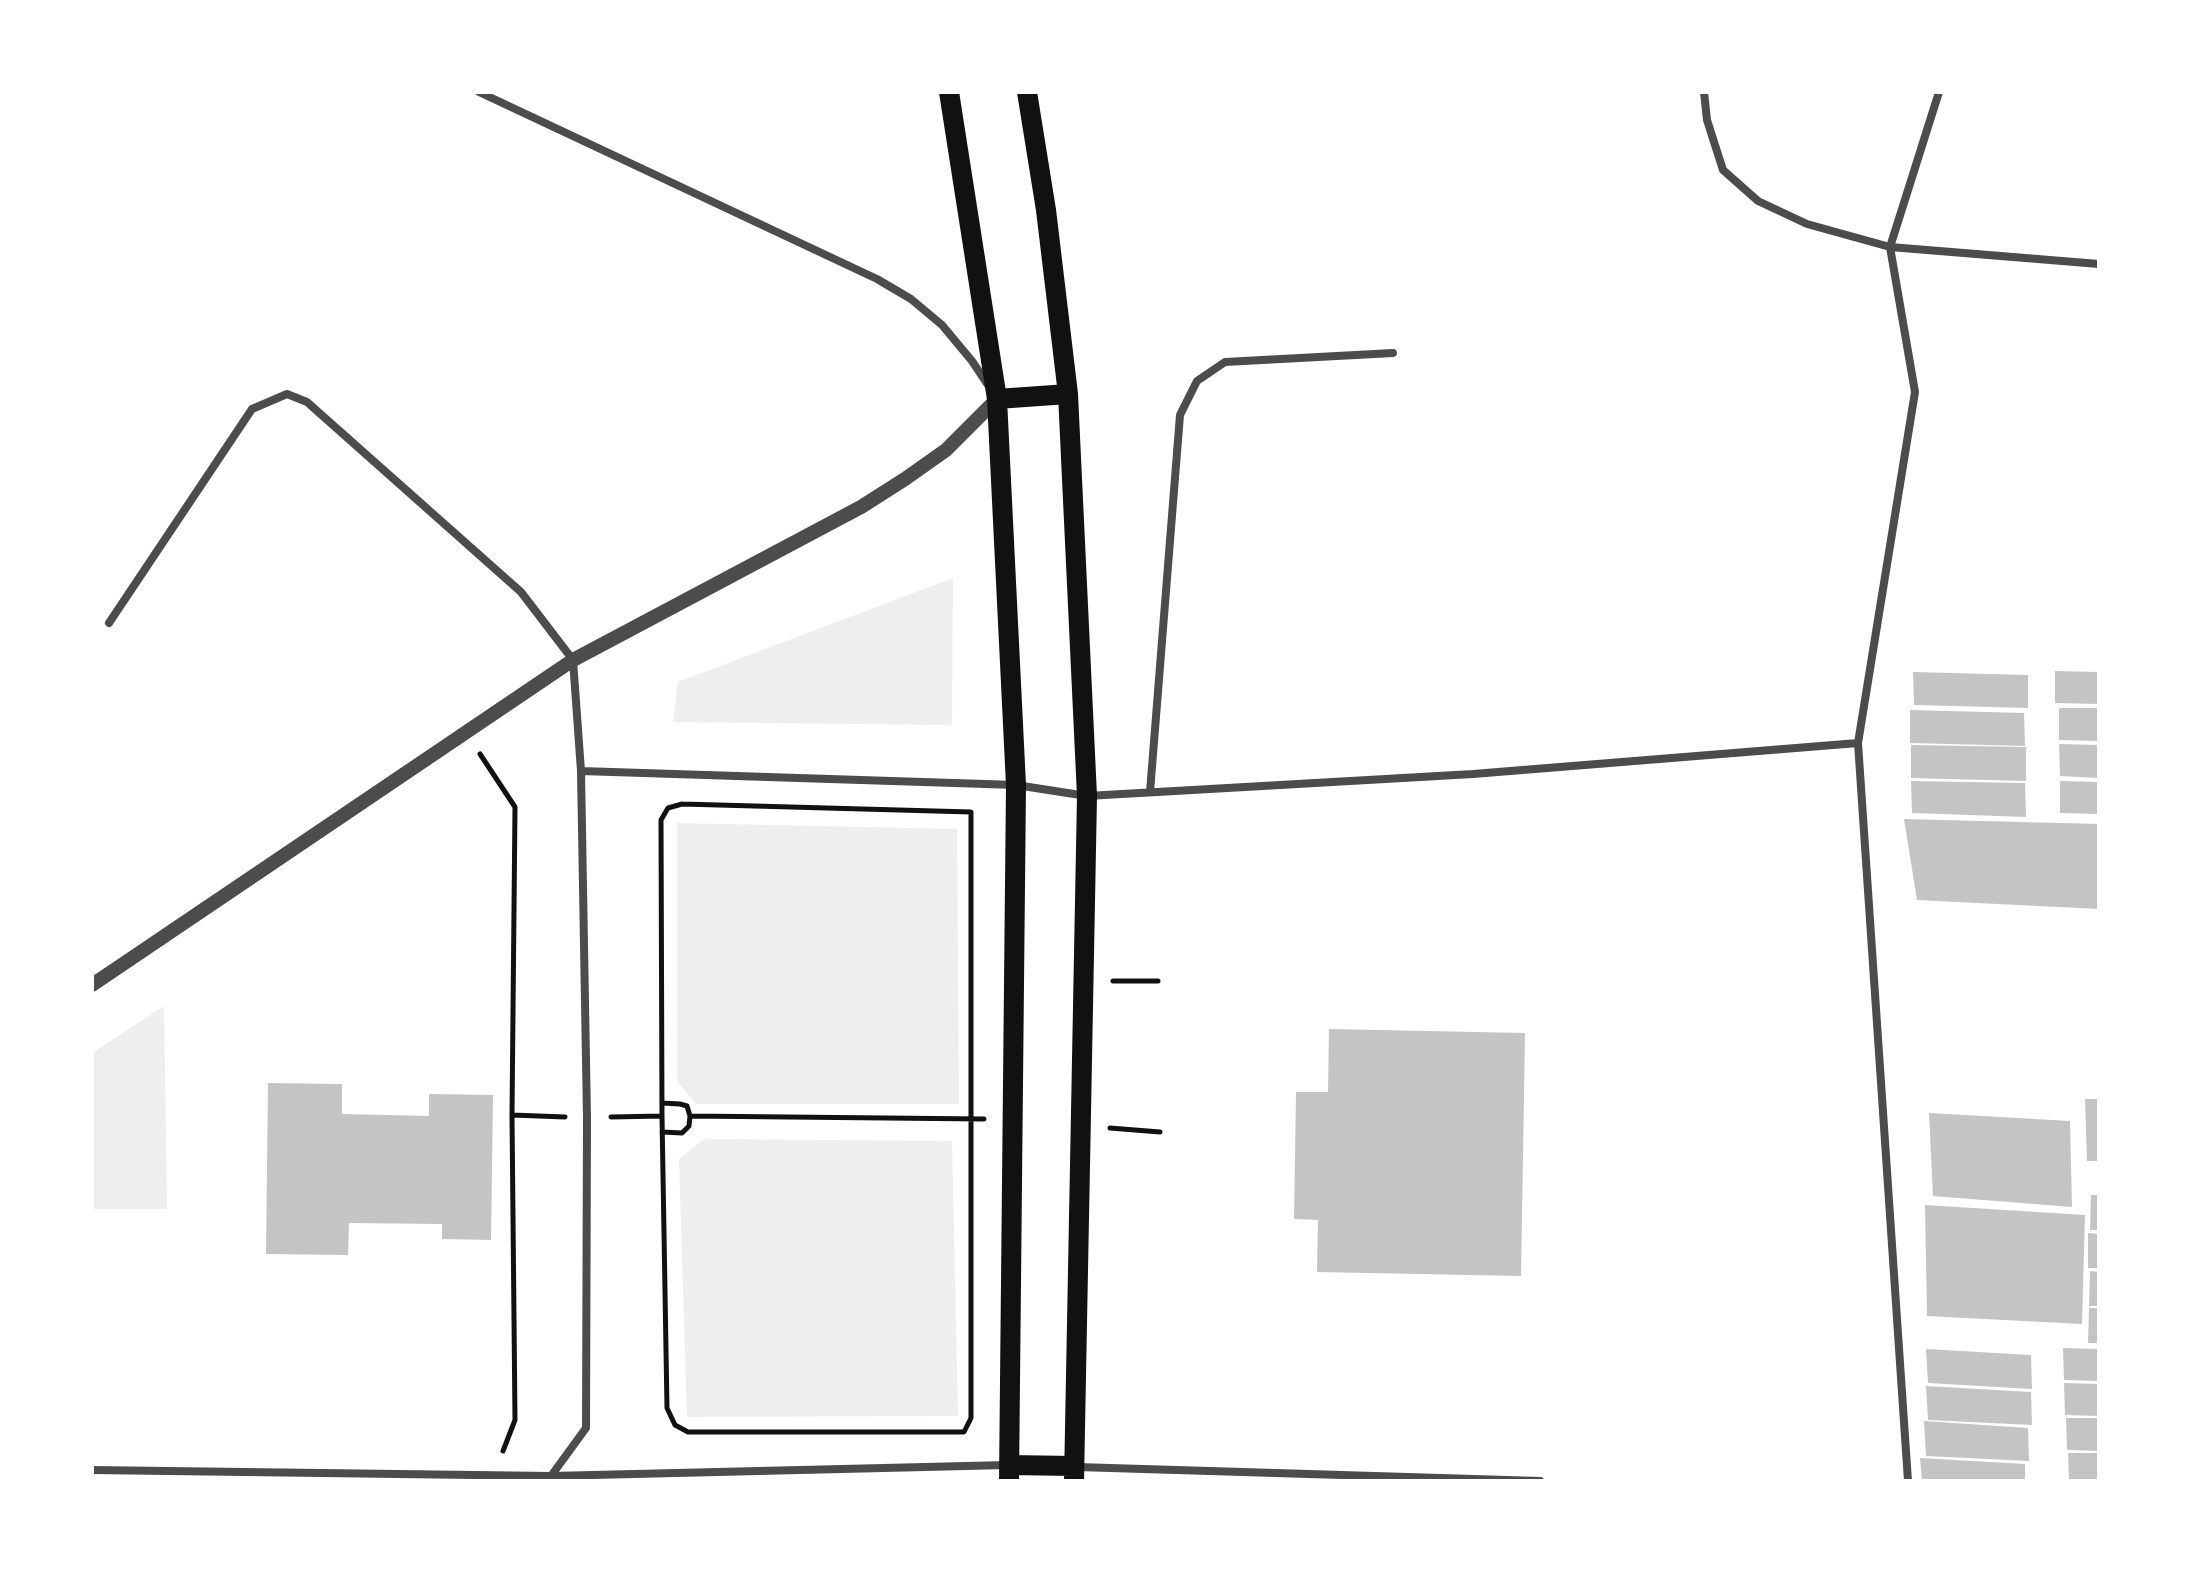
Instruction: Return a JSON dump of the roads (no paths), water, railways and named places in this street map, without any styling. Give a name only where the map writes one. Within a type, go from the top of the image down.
[{"type":"main road","points":[[949,92],[997,399],[1016,785],[1009,1473],[1074,1474],[1087,796],[1068,394],[1046,210],[1027,92]]},
{"type":"main road","points":[[997,399],[1068,394]]},
{"type":"street","points":[[92,985],[573,660],[872,500],[905,479],[946,450],[997,399],[972,361],[942,325],[911,299],[877,279],[479,92]]},
{"type":"street","points":[[1704,92],[1707,120],[1723,170],[1758,201],[1807,224],[1890,247],[2099,264]]},
{"type":"street","points":[[1908,1481],[1858,743],[1915,392],[1890,247],[1939,92]]},
{"type":"street","points":[[1150,792],[1180,415],[1197,381],[1225,362],[1393,353]]},
{"type":"street","points":[[109,623],[252,409],[287,394],[307,402],[521,592],[573,660],[581,771],[587,1118],[586,1428],[551,1479]]},
{"type":"street","points":[[581,771],[1016,785],[1087,796],[1473,774],[1858,743]]},
{"type":"street","points":[[92,1470],[495,1475],[551,1479],[1009,1473]]},
{"type":"street","points":[[1074,1474],[1540,1481]]}]
